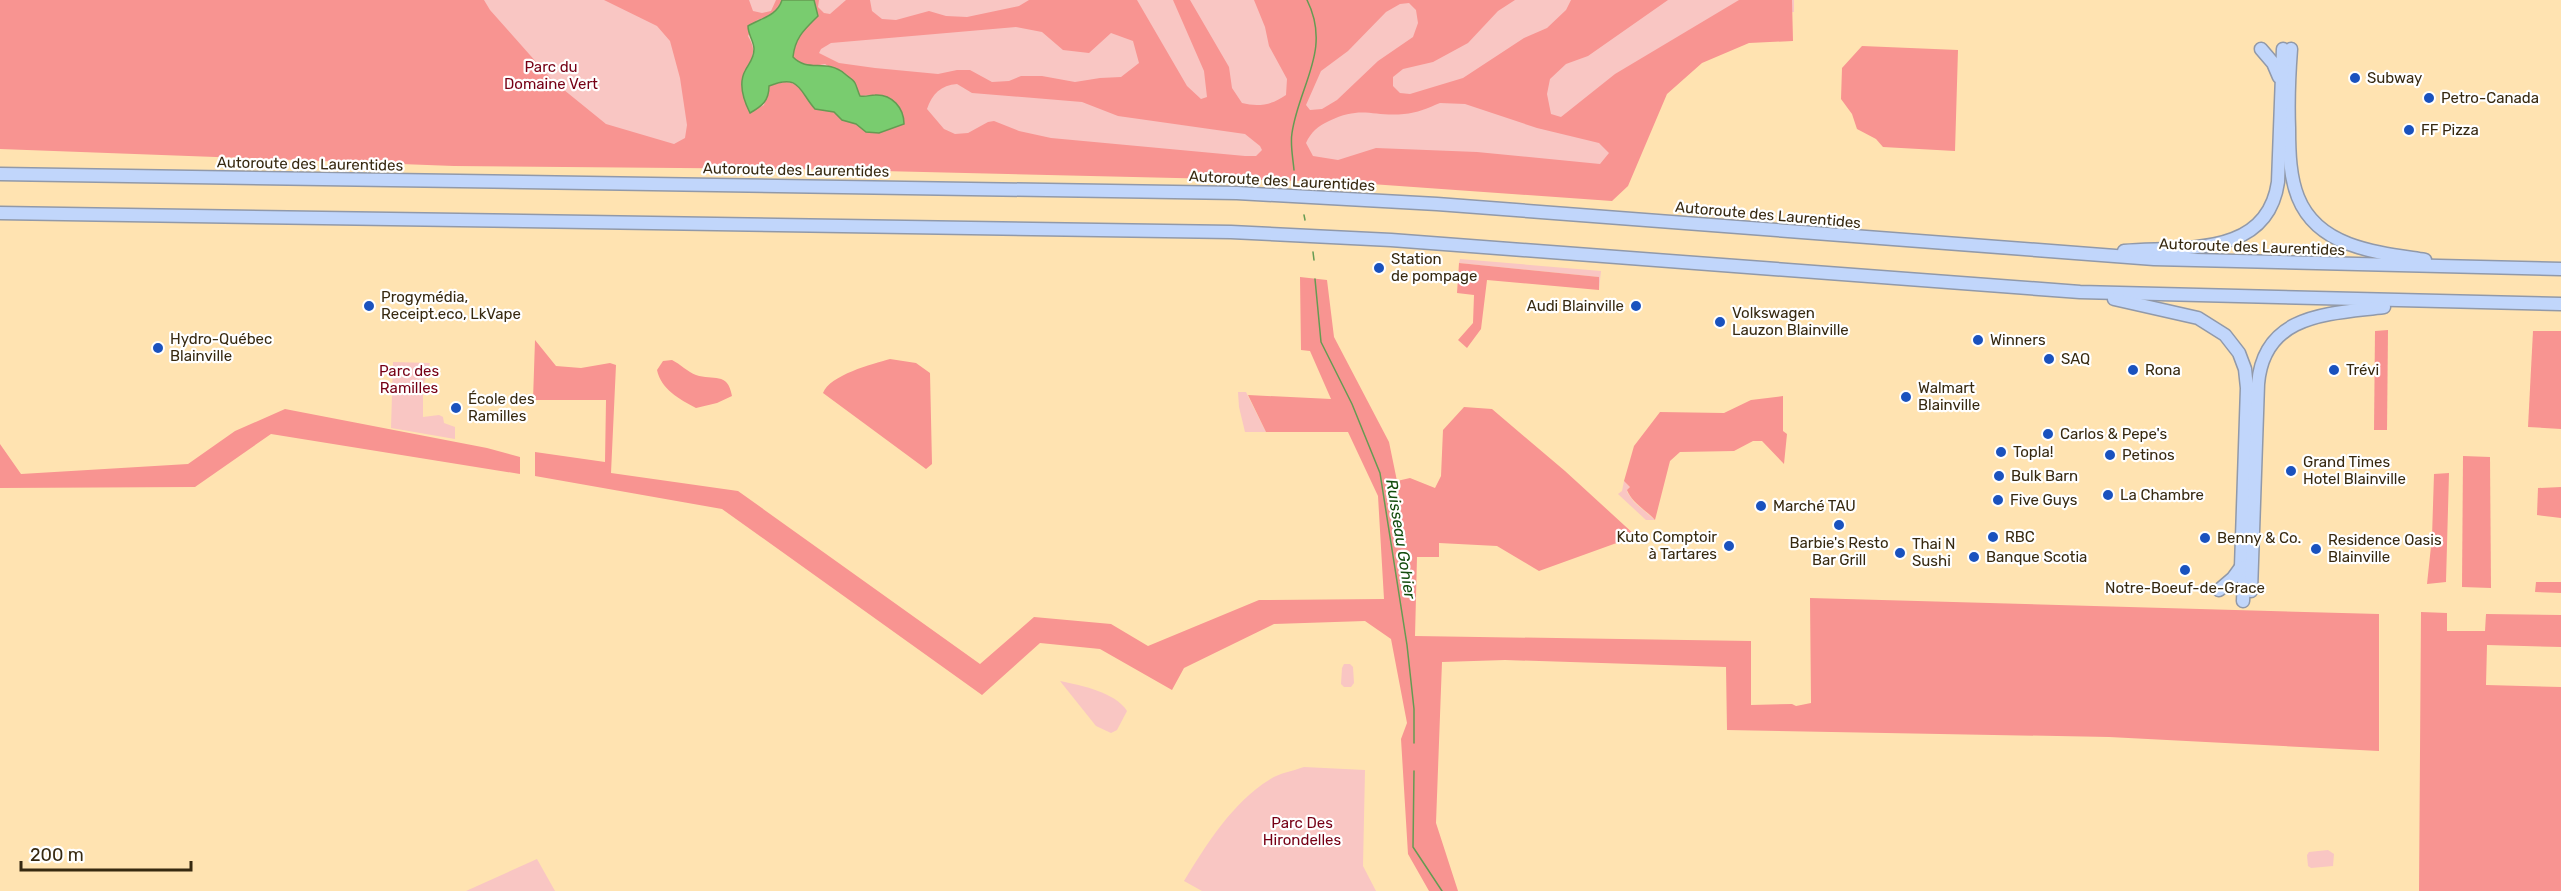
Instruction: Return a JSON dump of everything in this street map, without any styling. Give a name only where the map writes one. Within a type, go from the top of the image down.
[{"type":"highway","points":[[2261,49],[2273,63],[2281,81]]},
{"type":"highway","points":[[2087,254],[2213,245],[2237,238],[2255,227],[2268,211],[2277,188],[2281,81],[2287,49],[2290,173],[2296,197],[2309,217],[2330,235],[2355,247],[2462,267]]},
{"type":"highway","name":"Autoroute des Laurentides","points":[[0,174],[1227,193],[1414,202],[2218,262],[2561,269]]},
{"type":"highway","points":[[0,213],[1268,233],[1539,250],[2080,292],[2561,304]]},
{"type":"highway","points":[[2080,292],[2198,318],[2225,335],[2239,353],[2245,369],[2247,388],[2241,567],[2247,601],[2258,384],[2266,353],[2283,333],[2310,317],[2425,302]]},
{"type":"highway","points":[[2219,590],[2233,578],[2241,567]]},
{"type":"green space","name":"Parc du Domaine Vert","points":[[0,0],[1794,0],[1794,12],[1761,13],[1678,55],[1594,190],[1279,173],[0,147]]},
{"type":"green space","points":[[1460,259],[1601,271],[1599,290],[1599,277],[1459,263]]},
{"type":"green space","name":"Parc des Ramilles","points":[[393,362],[430,363],[423,387],[423,417],[439,415],[443,417],[444,423],[455,427],[455,439],[391,428]]},
{"type":"green space","points":[[1238,392],[1246,392],[1266,432],[1245,432]]},
{"type":"green space","points":[[1624,481],[1630,487],[1627,492],[1634,502],[1655,520],[1646,520],[1618,494],[1622,491]]},
{"type":"green space","points":[[1344,664],[1350,664],[1353,667],[1354,683],[1351,687],[1344,687],[1341,684]]},
{"type":"green space","points":[[1060,681],[1096,690],[1121,704],[1127,711],[1117,730],[1111,733],[1096,726]]},
{"type":"green space","name":"Parc Des Hirondelles","points":[[1304,767],[1365,770],[1363,866],[1376,891],[1202,891],[1184,881],[1221,825],[1244,800],[1273,778]]},
{"type":"green space","points":[[2328,850],[2334,854],[2333,866],[2311,868],[2308,866],[2309,852]]},
{"type":"green space","points":[[537,859],[555,891],[466,891]]},
{"type":"shaded area","points":[[0,0],[484,0],[490,10],[553,81],[606,124],[674,144],[685,138],[687,125],[680,78],[670,41],[657,26],[604,0],[749,0],[753,11],[762,13],[771,11],[776,0],[782,0],[772,13],[757,20],[748,36],[753,49],[748,73],[749,113],[764,105],[769,86],[785,82],[792,83],[802,90],[815,109],[834,112],[842,120],[856,124],[866,132],[873,95],[860,96],[854,82],[825,64],[814,66],[799,63],[793,57],[798,40],[813,16],[814,0],[819,0],[818,7],[824,13],[830,14],[846,0],[870,0],[872,11],[882,19],[896,20],[929,11],[946,16],[967,17],[1019,6],[1029,0],[1137,0],[1187,86],[1201,99],[1207,97],[1204,71],[1173,0],[1190,0],[1229,67],[1232,88],[1242,103],[1259,105],[1270,103],[1286,95],[1287,79],[1269,46],[1265,27],[1254,0],[1515,0],[1498,11],[1468,43],[1433,62],[1403,69],[1393,77],[1393,86],[1400,93],[1410,94],[1463,78],[1524,38],[1547,28],[1566,10],[1571,0],[1668,0],[1588,56],[1566,64],[1550,79],[1547,94],[1551,114],[1561,117],[1615,74],[1739,0],[1792,0],[1793,41],[1749,43],[1702,63],[1667,94],[1628,186],[1612,201],[1343,182],[798,169],[454,166],[0,149]],"holes":[[[1409,3],[1416,10],[1418,23],[1413,37],[1378,61],[1337,100],[1322,109],[1310,110],[1306,105],[1321,71],[1348,51],[1386,12],[1400,4]],[[1016,27],[1042,32],[1063,50],[1089,53],[1111,33],[1133,41],[1139,63],[1121,77],[1075,82],[1042,76],[1021,76],[1009,81],[992,82],[970,70],[938,74],[839,63],[819,53],[831,43]],[[957,84],[972,93],[1082,102],[1118,116],[1245,134],[1262,150],[1256,156],[1245,156],[1051,138],[1019,131],[994,121],[968,133],[955,134],[944,129],[927,109],[938,91],[946,86]],[[1440,103],[1465,104],[1537,128],[1599,143],[1609,153],[1600,164],[1477,152],[1376,148],[1338,160],[1313,156],[1306,143],[1318,127],[1340,116],[1359,113],[1393,115],[1422,110]]]},
{"type":"shaded area","points":[[782,0],[814,0],[818,16],[798,39],[793,57],[805,64],[838,69],[854,82],[860,96],[881,95],[892,100],[902,113],[904,124],[879,133],[866,132],[856,124],[842,120],[834,112],[815,109],[798,86],[787,82],[769,86],[768,96],[764,102],[750,113],[742,87],[743,76],[754,52],[748,26],[776,10]]},
{"type":"shaded area","points":[[1862,46],[1958,50],[1955,151],[1883,147],[1876,139],[1857,129],[1852,114],[1841,99],[1842,68]]},
{"type":"shaded area","points":[[1459,263],[1599,277],[1599,290],[1487,280],[1481,329],[1467,348],[1458,340],[1473,323],[1474,295],[1457,293]]},
{"type":"shaded area","points":[[1300,277],[1327,280],[1334,337],[1389,442],[1397,481],[1410,478],[1435,488],[1441,476],[1443,430],[1464,407],[1492,409],[1636,536],[1539,571],[1497,546],[1439,543],[1439,557],[1417,557],[1415,636],[1751,641],[1751,705],[1792,704],[1796,706],[1811,703],[1810,598],[2379,614],[2379,751],[2109,737],[1727,730],[1726,667],[1505,660],[1442,662],[1436,823],[1458,891],[1429,891],[1408,854],[1401,739],[1407,723],[1391,639],[1365,621],[1274,624],[1184,668],[1172,690],[1100,649],[1040,643],[982,695],[722,509],[535,476],[535,452],[605,462],[606,400],[533,400],[535,340],[556,366],[581,368],[610,363],[616,365],[611,473],[738,491],[980,664],[1034,617],[1111,624],[1148,646],[1259,600],[1384,599],[1378,496],[1348,432],[1266,432],[1248,395],[1331,399],[1310,351],[1301,350]]},
{"type":"shaded area","points":[[2388,330],[2387,430],[2374,430],[2375,331]]},
{"type":"shaded area","points":[[2533,331],[2561,331],[2561,429],[2528,427]]},
{"type":"shaded area","points":[[890,359],[916,363],[930,373],[932,464],[926,469],[823,393],[834,381],[843,376]]},
{"type":"shaded area","points":[[672,360],[696,375],[723,380],[730,388],[732,396],[717,403],[696,408],[683,401],[662,383],[657,370],[663,361]]},
{"type":"shaded area","points":[[1783,396],[1783,431],[1787,434],[1784,464],[1762,441],[1753,441],[1734,451],[1680,452],[1670,461],[1655,520],[1629,495],[1627,490],[1630,487],[1624,481],[1634,446],[1660,412],[1724,413],[1751,400]]},
{"type":"shaded area","points":[[285,409],[487,448],[520,457],[520,474],[271,434],[195,487],[0,488],[0,444],[21,474],[188,464],[235,431]]},
{"type":"shaded area","points":[[2463,456],[2490,457],[2491,588],[2462,587]]},
{"type":"shaded area","points":[[2449,473],[2446,582],[2427,584],[2432,537],[2434,474]]},
{"type":"shaded area","points":[[2561,487],[2561,518],[2537,515],[2538,488]]},
{"type":"shaded area","points":[[2536,582],[2561,582],[2561,593],[2535,592]]},
{"type":"shaded area","points":[[2421,612],[2447,613],[2447,631],[2485,631],[2486,614],[2561,615],[2561,647],[2487,645],[2486,685],[2561,687],[2561,891],[2419,891]]},
{"type":"waterway","name":"Ruisseau Gohier","points":[[1294,170],[1292,133],[1315,51],[1314,18],[1307,0]]},
{"type":"waterway","name":"Ruisseau Gohier","points":[[1294,175],[1296,182]]},
{"type":"waterway","name":"Ruisseau Gohier","points":[[1304,215],[1305,220]]},
{"type":"waterway","name":"Ruisseau Gohier","points":[[1313,252],[1314,260]]},
{"type":"waterway","name":"Ruisseau Gohier","points":[[1315,279],[1321,342],[1352,404],[1380,473],[1407,645],[1414,709],[1414,743]]},
{"type":"waterway","name":"Ruisseau Gohier","points":[[1414,771],[1413,847],[1442,891]]},
{"type":"place","name":"Subway","points":[[2355,78]]},
{"type":"place","name":"Petro-Canada","points":[[2429,98]]},
{"type":"place","name":"FF Pizza","points":[[2409,130]]},
{"type":"place","name":"Station de pompage","points":[[1379,268]]},
{"type":"place","name":"Progymédia, Receipt.eco, LkVape","points":[[369,306]]},
{"type":"place","name":"Audi Blainville","points":[[1636,306]]},
{"type":"place","name":"Volkswagen Lauzon Blainville","points":[[1720,322]]},
{"type":"place","name":"Winners","points":[[1978,340]]},
{"type":"place","name":"Hydro-Québec Blainville","points":[[158,348]]},
{"type":"place","name":"SAQ","points":[[2049,359]]},
{"type":"place","name":"Rona","points":[[2133,370]]},
{"type":"place","name":"Trévi","points":[[2334,370]]},
{"type":"place","name":"Walmart Blainville","points":[[1906,397]]},
{"type":"place","name":"École des Ramilles","points":[[456,408]]},
{"type":"place","name":"Carlos & Pepe's","points":[[2048,434]]},
{"type":"place","name":"Topla!","points":[[2001,452]]},
{"type":"place","name":"Petinos","points":[[2110,455]]},
{"type":"place","name":"Grand Times Hotel Blainville","points":[[2291,471]]},
{"type":"place","name":"Bulk Barn","points":[[1999,476]]},
{"type":"place","name":"La Chambre","points":[[2108,495]]},
{"type":"place","name":"Five Guys","points":[[1998,500]]},
{"type":"place","name":"Marché TAU","points":[[1761,506]]},
{"type":"place","name":"Barbie's Resto Bar Grill","points":[[1839,525]]},
{"type":"place","name":"RBC","points":[[1993,537]]},
{"type":"place","name":"Benny & Co.","points":[[2205,538]]},
{"type":"place","name":"Kuto Comptoir à Tartares","points":[[1729,546]]},
{"type":"place","name":"Residence Oasis Blainville","points":[[2316,549]]},
{"type":"place","name":"Thai N Sushi","points":[[1900,553]]},
{"type":"place","name":"Banque Scotia","points":[[1974,557]]},
{"type":"place","name":"Notre-Boeuf-de-Grace","points":[[2185,570]]}]
